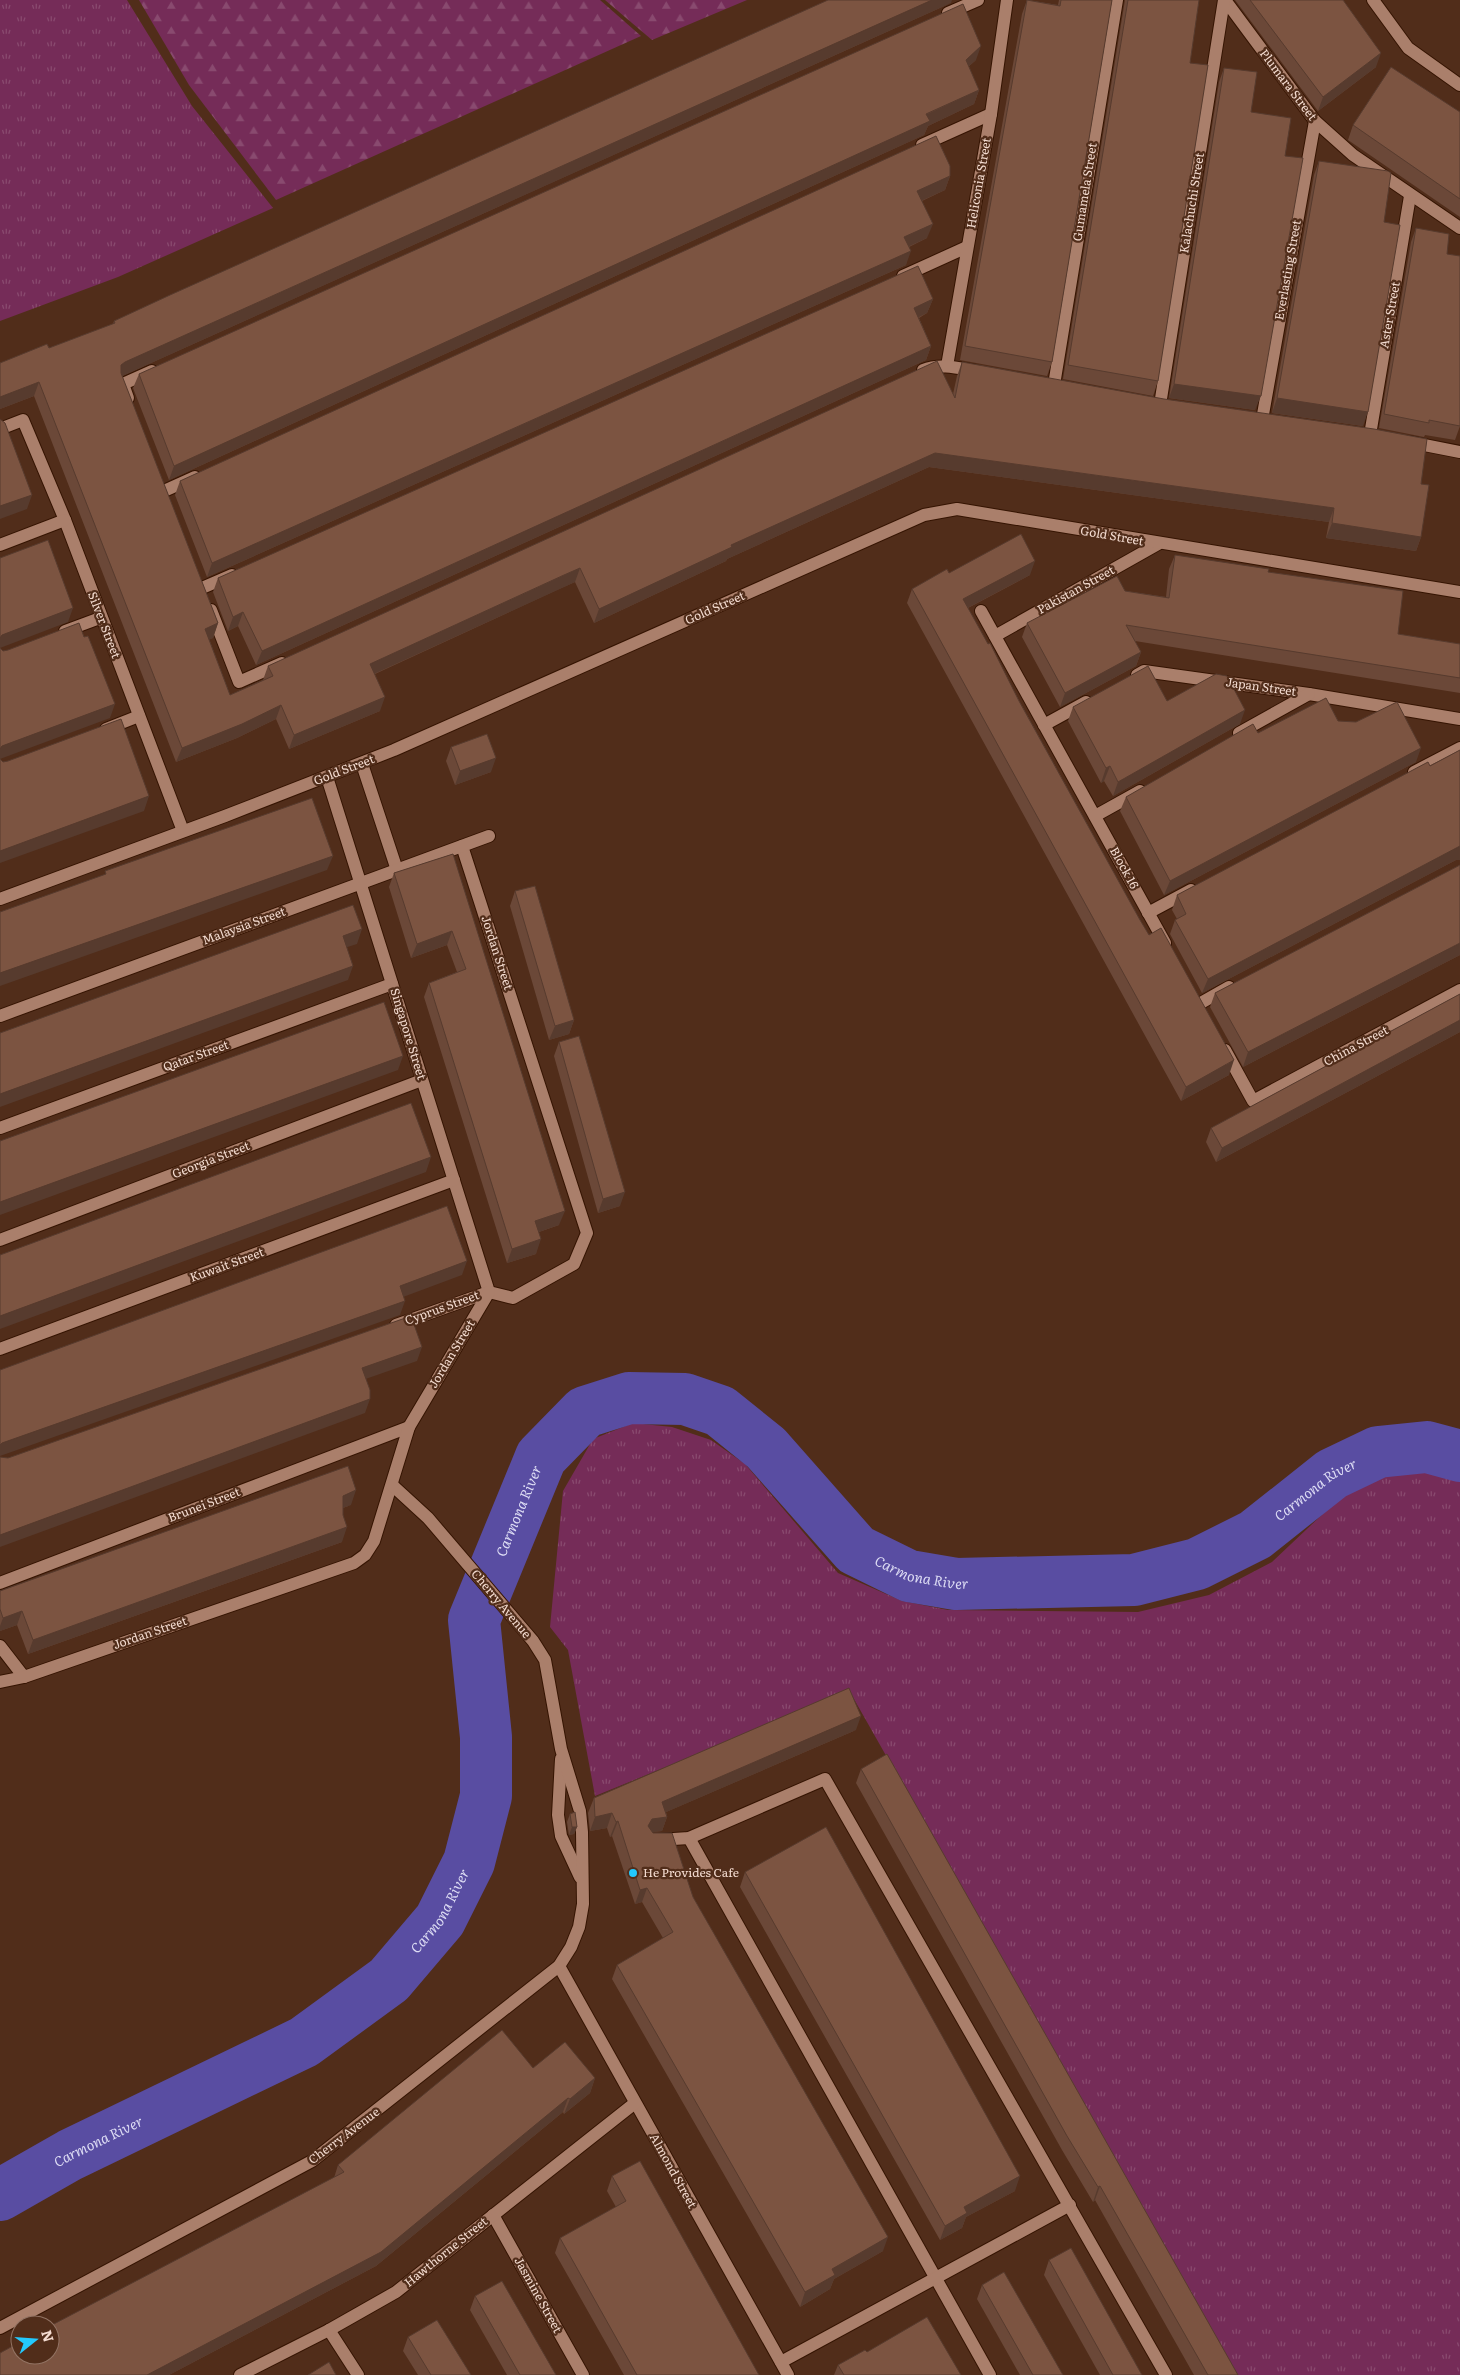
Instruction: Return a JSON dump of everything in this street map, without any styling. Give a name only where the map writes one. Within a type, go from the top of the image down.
[{"type":"street","points":[[932,20],[978,0]]},
{"type":"street","name":"Heliconia Street","points":[[948,366],[991,114],[1007,0]]},
{"type":"street","name":"Gumamela Street","points":[[1054,385],[1117,0]]},
{"type":"street","name":"Plumara Street","points":[[1225,0],[1315,121],[1353,155],[1410,196],[1460,228]]},
{"type":"street","name":"Kalachuchi Street","points":[[1160,405],[1225,0]]},
{"type":"street","points":[[1373,0],[1408,48],[1460,85]]},
{"type":"street","points":[[909,151],[991,114]]},
{"type":"street","name":"Everlasting Street","points":[[1262,420],[1315,121]]},
{"type":"street","name":"Aster Street","points":[[1369,435],[1410,196]]},
{"type":"street","points":[[894,280],[967,248]]},
{"type":"street","points":[[133,411],[123,384],[168,364]]},
{"type":"street","points":[[912,375],[930,367],[948,366],[986,373]]},
{"type":"street","name":"Silver Street","points":[[0,429],[23,420],[65,520],[100,618],[183,831]]},
{"type":"street","points":[[1397,440],[1460,452]]},
{"type":"street","points":[[164,491],[209,470]]},
{"type":"street","name":"Gold Street","points":[[0,898],[362,764],[924,516],[957,509],[1158,544],[1459,588]]},
{"type":"street","points":[[0,545],[65,520]]},
{"type":"street","name":"Pakistan Street","points":[[995,636],[1158,544]]},
{"type":"street","points":[[248,568],[200,584],[239,682],[292,658]]},
{"type":"street","name":"Block 16","points":[[981,611],[1171,954]]},
{"type":"street","points":[[55,636],[100,618]]},
{"type":"street","name":"Japan Street","points":[[1127,680],[1144,671],[1309,694],[1460,719]]},
{"type":"street","points":[[1232,738],[1309,694]]},
{"type":"street","points":[[1044,725],[1094,698]]},
{"type":"street","points":[[92,734],[139,716]]},
{"type":"street","points":[[1399,780],[1460,748]]},
{"type":"street","points":[[362,764],[397,870]]},
{"type":"street","name":"Singapore Street","points":[[327,777],[489,1292]]},
{"type":"street","points":[[1095,816],[1155,782]]},
{"type":"street","name":"Malaysia Street","points":[[0,1016],[488,836]]},
{"type":"street","name":"Jordan Street","points":[[0,1682],[24,1677],[354,1563],[365,1555],[374,1541],[409,1427],[489,1292],[513,1298],[574,1264],[588,1233],[462,846]]},
{"type":"street","points":[[1148,913],[1200,885]]},
{"type":"street","points":[[1199,1003],[1242,981]]},
{"type":"street","name":"Qatar Street","points":[[0,1128],[392,984]]},
{"type":"street","name":"China Street","points":[[1217,1036],[1253,1101],[1460,990]]},
{"type":"street","name":"Georgia Street","points":[[0,1240],[422,1080]]},
{"type":"street","name":"Kuwait Street","points":[[0,1349],[454,1180]]},
{"type":"street","name":"Cyprus Street","points":[[386,1329],[489,1292]]},
{"type":"street","name":"Brunei Street","points":[[0,1583],[409,1427]]},
{"type":"street","name":"Cherry Avenue","points":[[0,2328],[312,2161],[559,1966],[571,1947],[579,1928],[582,1904],[580,1811],[561,1749],[545,1660],[533,1641],[428,1518],[392,1485]]},
{"type":"street","points":[[0,1646],[24,1677]]},
{"type":"street","name":"Cherry Avenue","points":[[561,1749],[558,1815],[561,1836],[582,1881]]},
{"type":"street","points":[[651,1840],[689,1838],[825,1779],[1166,2375]]},
{"type":"street","points":[[689,1838],[990,2375]]},
{"type":"street","name":"Almond Street","points":[[559,1966],[788,2375]]},
{"type":"street","name":"Hawthorne Street","points":[[240,2375],[329,2330],[396,2292],[635,2103]]},
{"type":"street","points":[[781,2362],[1070,2205]]},
{"type":"street","name":"Jasmine Street","points":[[493,2215],[584,2375]]},
{"type":"street","points":[[329,2330],[358,2375]]},
{"type":"green space","points":[[0,0],[127,0],[192,106],[273,208],[118,277],[0,321]]},
{"type":"green space","points":[[139,0],[600,0],[641,36],[276,200],[189,85]]},
{"type":"green space","points":[[605,0],[747,0],[652,40]]},
{"type":"green space","points":[[633,1423],[672,1427],[711,1440],[745,1464],[838,1573],[902,1601],[948,1610],[1138,1612],[1209,1595],[1272,1562],[1345,1493],[1381,1475],[1420,1467],[1454,1475],[1460,1481],[1460,2375],[1237,2375],[850,1692],[595,1796],[568,1650],[550,1627],[563,1491],[593,1439]]},
{"type":"building","points":[[828,0],[932,0],[121,365],[121,373],[218,623],[205,629],[230,695],[273,676],[268,666],[937,361],[955,398],[962,362],[1164,399],[1374,429],[1427,439],[1421,484],[1429,485],[1421,537],[1332,523],[1334,508],[935,453],[731,545],[732,547],[599,609],[580,568],[564,575],[370,664],[385,697],[294,735],[281,705],[242,724],[182,748],[39,382],[0,397],[0,363],[47,344],[49,348],[115,323],[114,321],[170,295]]},
{"type":"building","points":[[1027,0],[1060,6],[1061,0],[1112,0],[1052,362],[965,346]]},
{"type":"building","points":[[1128,0],[1199,0],[1190,63],[1208,65],[1158,381],[1068,365]]},
{"type":"building","points":[[1250,0],[1343,0],[1381,53],[1323,97]]},
{"type":"building","points":[[963,4],[981,46],[966,60],[979,90],[926,114],[930,121],[174,466],[139,374]]},
{"type":"building","points":[[1391,67],[1460,112],[1460,199],[1353,125]]},
{"type":"building","points":[[1224,68],[1257,72],[1251,112],[1291,118],[1285,156],[1303,158],[1261,396],[1174,384]]},
{"type":"building","points":[[936,136],[950,166],[950,176],[917,191],[933,224],[904,237],[911,251],[212,563],[180,481]]},
{"type":"building","points":[[1319,161],[1391,173],[1384,222],[1400,225],[1368,412],[1277,398]]},
{"type":"building","points":[[1416,228],[1449,234],[1447,254],[1460,256],[1460,426],[1429,420],[1429,423],[1384,414]]},
{"type":"building","points":[[918,266],[933,299],[914,308],[931,346],[262,651],[243,612],[233,617],[218,578]]},
{"type":"building","points":[[0,419],[5,423],[32,495],[0,506]]},
{"type":"building","points":[[1021,534],[1035,561],[963,599],[988,644],[990,643],[1019,701],[1140,920],[1149,935],[1161,928],[1234,1060],[1186,1087],[912,589],[947,569],[949,573]]},
{"type":"building","points":[[48,540],[73,608],[2,635],[0,638],[0,558]]},
{"type":"building","points":[[1175,555],[1269,569],[1268,572],[1403,591],[1398,634],[1460,644],[1460,678],[1126,625],[1141,652],[1065,693],[1027,623],[1117,576],[1125,591],[1169,598]]},
{"type":"building","points":[[79,623],[84,637],[88,636],[115,704],[2,746],[0,749],[0,648],[3,651],[8,650]]},
{"type":"building","points":[[1148,666],[1167,701],[1216,674],[1227,676],[1245,710],[1118,782],[1110,766],[1106,768],[1073,707]]},
{"type":"building","points":[[1326,698],[1338,721],[1356,722],[1397,702],[1421,748],[1170,881],[1126,797],[1253,724],[1258,733]]},
{"type":"building","points":[[121,719],[149,796],[0,851],[0,759],[3,762],[8,761]]},
{"type":"building","points":[[487,734],[496,758],[460,771],[451,747]]},
{"type":"building","points":[[1460,750],[1460,846],[1208,979],[1175,920],[1186,914],[1177,895],[1428,762],[1430,766]]},
{"type":"building","points":[[312,798],[333,856],[0,973],[0,912],[106,874],[105,871]]},
{"type":"building","points":[[453,854],[565,1211],[535,1221],[541,1239],[512,1249],[429,983],[466,969],[452,931],[417,944],[394,873]]},
{"type":"building","points":[[1460,865],[1460,943],[1248,1052],[1215,993]]},
{"type":"building","points":[[535,886],[574,1020],[555,1026],[515,891]]},
{"type":"building","points":[[353,905],[362,929],[343,936],[353,966],[0,1094],[0,1033]]},
{"type":"building","points":[[1460,994],[1460,1020],[1222,1148],[1211,1128]]},
{"type":"building","points":[[384,1002],[403,1056],[0,1202],[0,1141]]},
{"type":"building","points":[[579,1036],[625,1192],[603,1199],[559,1042]]},
{"type":"building","points":[[411,1103],[431,1157],[0,1316],[0,1255]]},
{"type":"building","points":[[447,1206],[467,1261],[400,1286],[405,1301],[0,1445],[0,1370]]},
{"type":"building","points":[[411,1316],[422,1347],[362,1368],[370,1390],[370,1399],[0,1535],[0,1457],[8,1458]]},
{"type":"building","points":[[348,1466],[356,1490],[343,1496],[343,1515],[347,1527],[33,1640],[22,1611],[3,1618],[0,1609],[0,1591]]},
{"type":"building","points":[[849,1688],[861,1716],[662,1802],[667,1817],[652,1819],[648,1826],[653,1833],[672,1833],[693,1897],[888,2237],[832,2269],[835,2275],[805,2292],[617,1965],[673,1932],[647,1888],[640,1890],[618,1821],[616,1822],[612,1813],[595,1817],[594,1798]]},
{"type":"building","points":[[887,1754],[1238,2375],[1208,2375],[1100,2186],[1098,2187],[1067,2136],[861,1769]]},
{"type":"building","points":[[575,1812],[577,1827],[572,1827],[570,1814]]},
{"type":"building","points":[[826,1827],[1020,2176],[964,2207],[967,2213],[945,2226],[745,1872]]},
{"type":"building","points":[[502,2030],[533,2068],[565,2042],[595,2078],[570,2099],[568,2098],[381,2252],[147,2375],[0,2375],[0,2353],[10,2348],[10,2365],[60,2365],[60,2321],[344,2172],[338,2165]]},
{"type":"building","points":[[640,2161],[759,2375],[637,2375],[560,2238],[626,2201],[612,2176]]},
{"type":"building","points":[[1071,2248],[1142,2375],[1113,2375],[1049,2260]]},
{"type":"building","points":[[1004,2272],[1063,2375],[1033,2375],[982,2285]]},
{"type":"building","points":[[502,2281],[556,2375],[520,2375],[475,2296]]},
{"type":"building","points":[[927,2317],[961,2375],[844,2375],[838,2365],[865,2350],[867,2352]]},
{"type":"building","points":[[437,2320],[471,2375],[431,2375],[408,2337]]},
{"type":"building","points":[[329,2362],[336,2375],[308,2375]]},
{"type":"waterway","name":"Carmona River","points":[[0,2195],[70,2155],[304,2042],[389,1980],[440,1920],[469,1862],[486,1796],[486,1737],[474,1620],[541,1457],[585,1412],[629,1398],[685,1399],[720,1411],[766,1448],[856,1550],[909,1576],[956,1584],[1134,1580],[1197,1564],[1255,1535],[1332,1474],[1378,1452],[1427,1447],[1460,1456]]},
{"type":"place","name":"He Provides Cafe","points":[[633,1873]]}]
